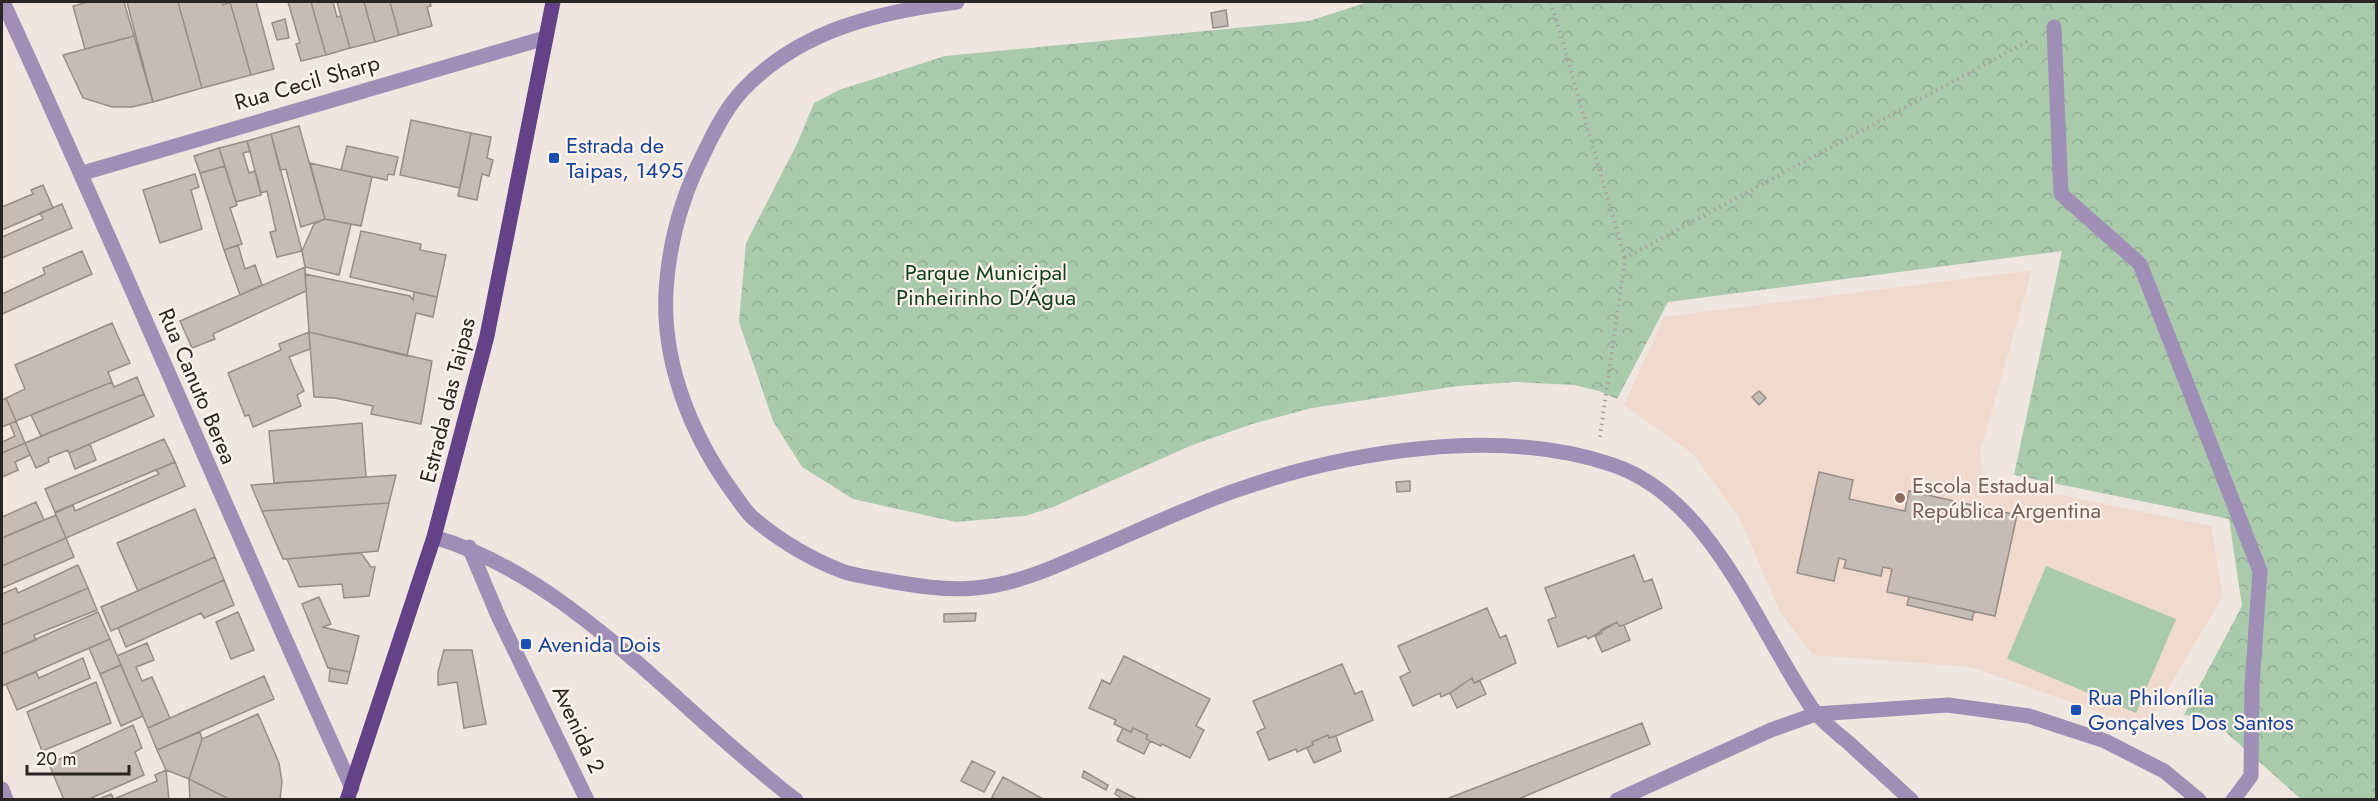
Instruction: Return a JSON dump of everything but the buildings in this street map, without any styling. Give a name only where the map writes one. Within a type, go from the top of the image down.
[{"type":"main road","name":"Estrada das Taipas","points":[[350,794],[434,537],[487,336],[510,228],[552,2]]},
{"type":"street","name":"Rua Canuto Berea","points":[[3,2],[83,172],[350,794]]},
{"type":"street","points":[[957,2],[896,10],[851,22],[813,39],[782,57],[738,95],[712,136],[689,183],[672,238],[666,296],[672,356],[687,412],[716,470],[751,517],[797,549],[843,572],[904,584],[975,588],[1039,574],[1234,491],[1322,464],[1415,450],[1510,445],[1575,453],[1622,468],[1661,489],[1698,523],[1816,714],[1911,800]]},
{"type":"street","points":[[2054,27],[2061,194],[2140,264],[2260,571],[2252,686],[2251,776],[2233,800]]},
{"type":"street","name":"Rua Cecil Sharp","points":[[83,172],[545,38]]},
{"type":"street","points":[[434,537],[469,548],[541,589],[625,652],[715,735],[796,800]]},
{"type":"street","name":"Avenida 2","points":[[469,548],[499,618],[587,800]]},
{"type":"street","points":[[1617,800],[1771,730],[1816,714],[1948,705],[2029,716],[2105,741],[2164,771],[2199,800]]},
{"type":"street","points":[[2,789],[6,800]]},
{"type":"path","points":[[1551,2],[1625,258],[1597,460]]},
{"type":"path","points":[[1625,258],[2054,27]]},
{"type":"shaded area","name":"Escola Estadual República Argentina","points":[[2032,270],[1980,453],[1983,479],[2211,526],[2223,596],[2145,728],[1971,667],[1813,655],[1780,612],[1739,517],[1693,454],[1624,405],[1664,317]]},
{"type":"green space","name":"Parque Municipal Pinheirinho D'Água","points":[[1368,2],[2376,2],[2376,799],[2301,799],[2210,718],[2184,715],[2242,606],[2229,519],[2014,475],[2062,251],[1668,302],[1617,399],[1599,391],[1574,385],[1516,382],[1458,386],[1312,408],[1252,424],[1190,446],[1053,507],[1025,516],[956,522],[853,499],[802,467],[773,421],[739,322],[746,243],[797,144],[814,103],[839,90],[945,56],[1309,21]]},
{"type":"green space","points":[[2046,566],[2176,619],[2136,713],[2007,659]]},
{"type":"place","name":"Estrada de Taipas, 1495","points":[[554,158]]},
{"type":"place","name":"Escola Estadual República Argentina","points":[[1900,498]]},
{"type":"place","name":"Avenida Dois","points":[[526,644]]},
{"type":"place","name":"Rua Philonília Gonçalves Dos Santos","points":[[2076,710]]}]
